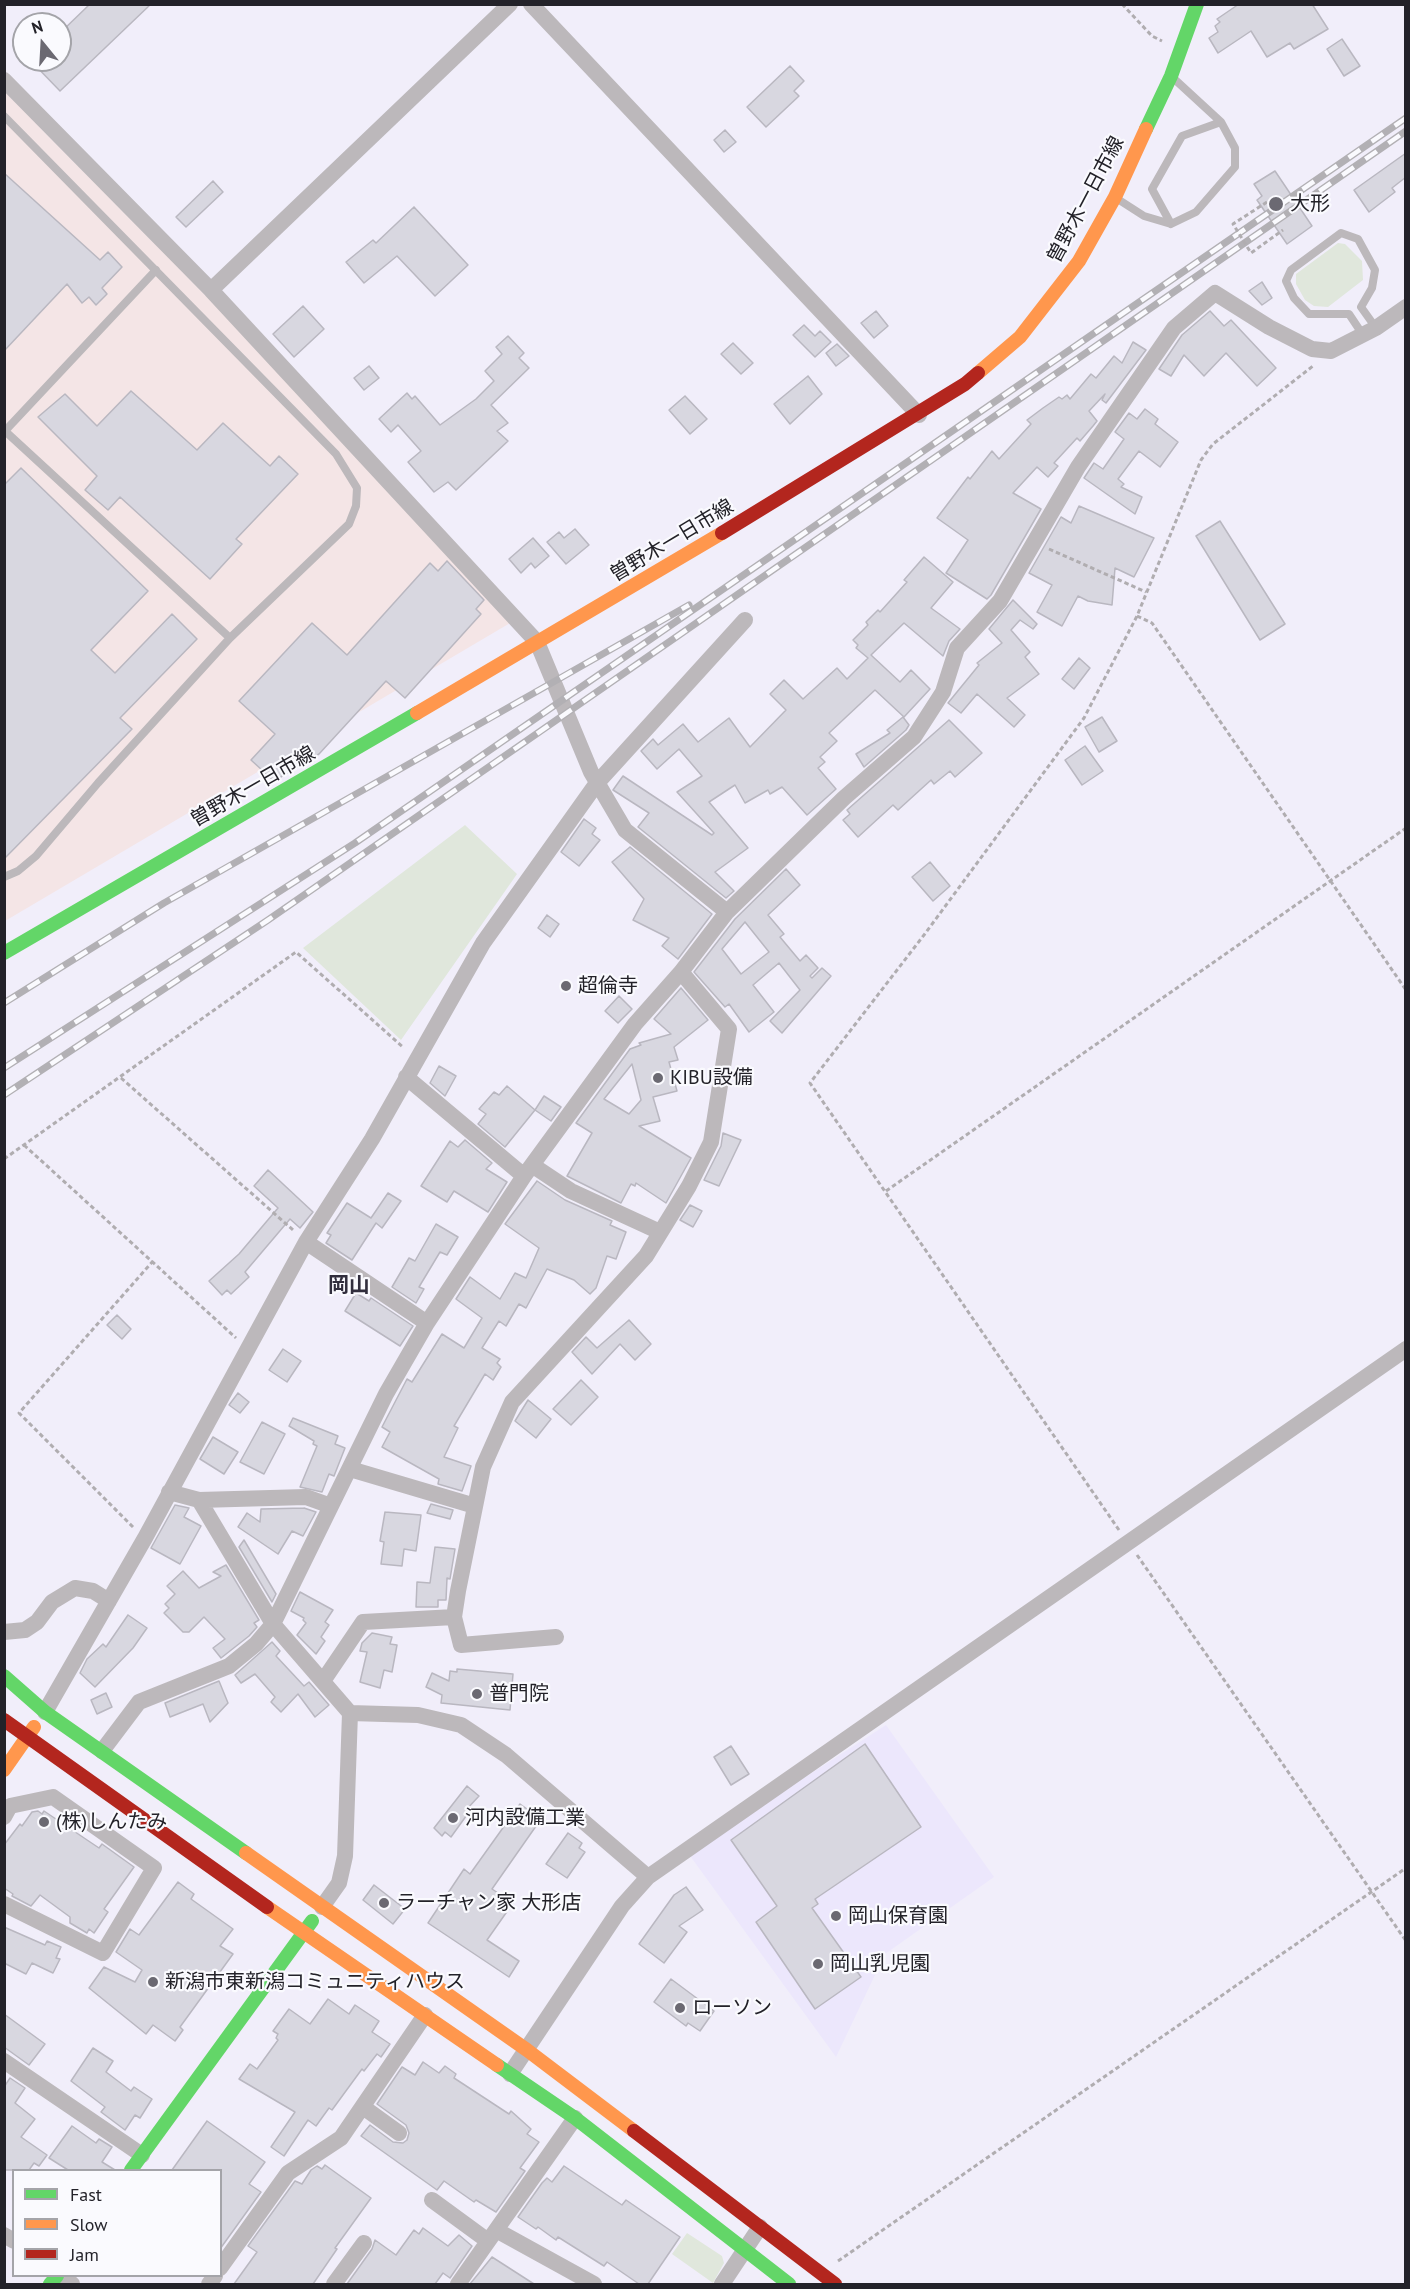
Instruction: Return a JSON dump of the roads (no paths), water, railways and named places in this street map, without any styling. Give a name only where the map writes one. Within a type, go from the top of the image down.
[{"type":"street","points":[[211,290],[510,4]]},
{"type":"street","points":[[531,4],[919,415]]},
{"type":"street","name":"曽野木一日市線","points":[[4,953],[666,568],[919,415],[965,384],[1020,337],[1079,261],[1114,197],[1171,76],[1197,4]]},
{"type":"street","points":[[4,80],[211,290],[537,642],[597,783],[626,830],[727,912]]},
{"type":"street","points":[[102,1751],[139,1702],[229,1666],[256,1644],[273,1624],[386,1394],[427,1323],[528,1171],[635,1024],[681,972],[727,912],[844,798],[914,737],[943,692],[957,648],[1000,601],[1110,417],[1174,328],[1215,293],[1269,327],[1312,349],[1331,351],[1369,332],[1406,307]]},
{"type":"street","points":[[4,1770],[45,1712],[145,1538],[306,1242],[372,1139],[483,943],[597,783],[745,620]]},
{"type":"street","points":[[556,1637],[460,1645],[454,1617],[483,1467],[512,1402],[646,1256],[689,1186],[711,1142],[729,1029],[681,972]]},
{"type":"street","points":[[406,1077],[528,1171],[660,1232]]},
{"type":"street","points":[[306,1242],[427,1323]]},
{"type":"street","points":[[510,2074],[622,1906],[648,1877],[1406,1348]]},
{"type":"street","points":[[350,1469],[475,1506]]},
{"type":"street","points":[[169,1491],[199,1500],[306,1497],[331,1506]]},
{"type":"street","points":[[132,2169],[339,1883],[345,1856],[350,1713],[273,1624],[199,1500]]},
{"type":"street","points":[[4,1632],[25,1630],[37,1622],[52,1602],[75,1588],[93,1591],[109,1600]]},
{"type":"street","points":[[323,1681],[363,1622],[454,1617]]},
{"type":"street","points":[[4,1676],[45,1712],[527,2050],[835,2284]]},
{"type":"street","points":[[350,1713],[418,1715],[461,1725],[506,1755],[648,1877]]},
{"type":"street","points":[[4,1720],[303,1933],[575,2118],[789,2284]]},
{"type":"street","points":[[4,1817],[10,1806],[53,1797],[153,1868],[103,1953],[4,1904]]},
{"type":"street","points":[[222,2265],[288,2174],[341,2138],[425,2015]]},
{"type":"street","points":[[4,2061],[142,2156]]},
{"type":"street","points":[[363,2107],[399,2133]]},
{"type":"street","points":[[458,2284],[575,2118]]},
{"type":"street","points":[[432,2200],[492,2236],[594,2284]]},
{"type":"street","points":[[722,2284],[760,2228]]},
{"type":"street","points":[[334,2284],[364,2243]]},
{"type":"lane","points":[[1114,197],[1144,216],[1172,224],[1197,212],[1234,167],[1236,148],[1221,122],[1171,76]]},
{"type":"lane","points":[[4,116],[336,453],[357,488],[356,506],[349,524],[230,638],[98,783],[36,856],[18,871],[4,877]]},
{"type":"lane","points":[[1172,224],[1152,189],[1182,136],[1221,122]]},
{"type":"lane","points":[[1341,233],[1358,239],[1375,270],[1372,288],[1361,307],[1369,332],[1349,314],[1309,314],[1294,298],[1286,281],[1291,270],[1341,233]]},
{"type":"lane","points":[[156,270],[5,432],[230,638]]},
{"type":"railway","points":[[4,1068],[355,843],[1406,118]]},
{"type":"railway","points":[[4,1095],[268,920],[1406,131]]},
{"type":"railway","points":[[4,1003],[164,903],[689,605]]},
{"type":"place","name":"大形","points":[[1276,204]]},
{"type":"place","name":"超倫寺","points":[[566,986]]},
{"type":"place","name":"KIBU設備","points":[[658,1078]]},
{"type":"place","name":"普門院","points":[[477,1694]]},
{"type":"place","name":"河内設備工業","points":[[453,1818]]},
{"type":"place","name":"(株)しんたみ","points":[[44,1822]]},
{"type":"place","name":"ラーチャン家 大形店","points":[[384,1903]]},
{"type":"place","name":"岡山保育園","points":[[836,1916]]},
{"type":"place","name":"岡山乳児園","points":[[818,1964]]},
{"type":"place","name":"新潟市東新潟コミュニティハウス","points":[[153,1982]]},
{"type":"place","name":"ローソン","points":[[680,2008]]},
{"type":"district","name":"岡山","points":[[349,1286]]}]
